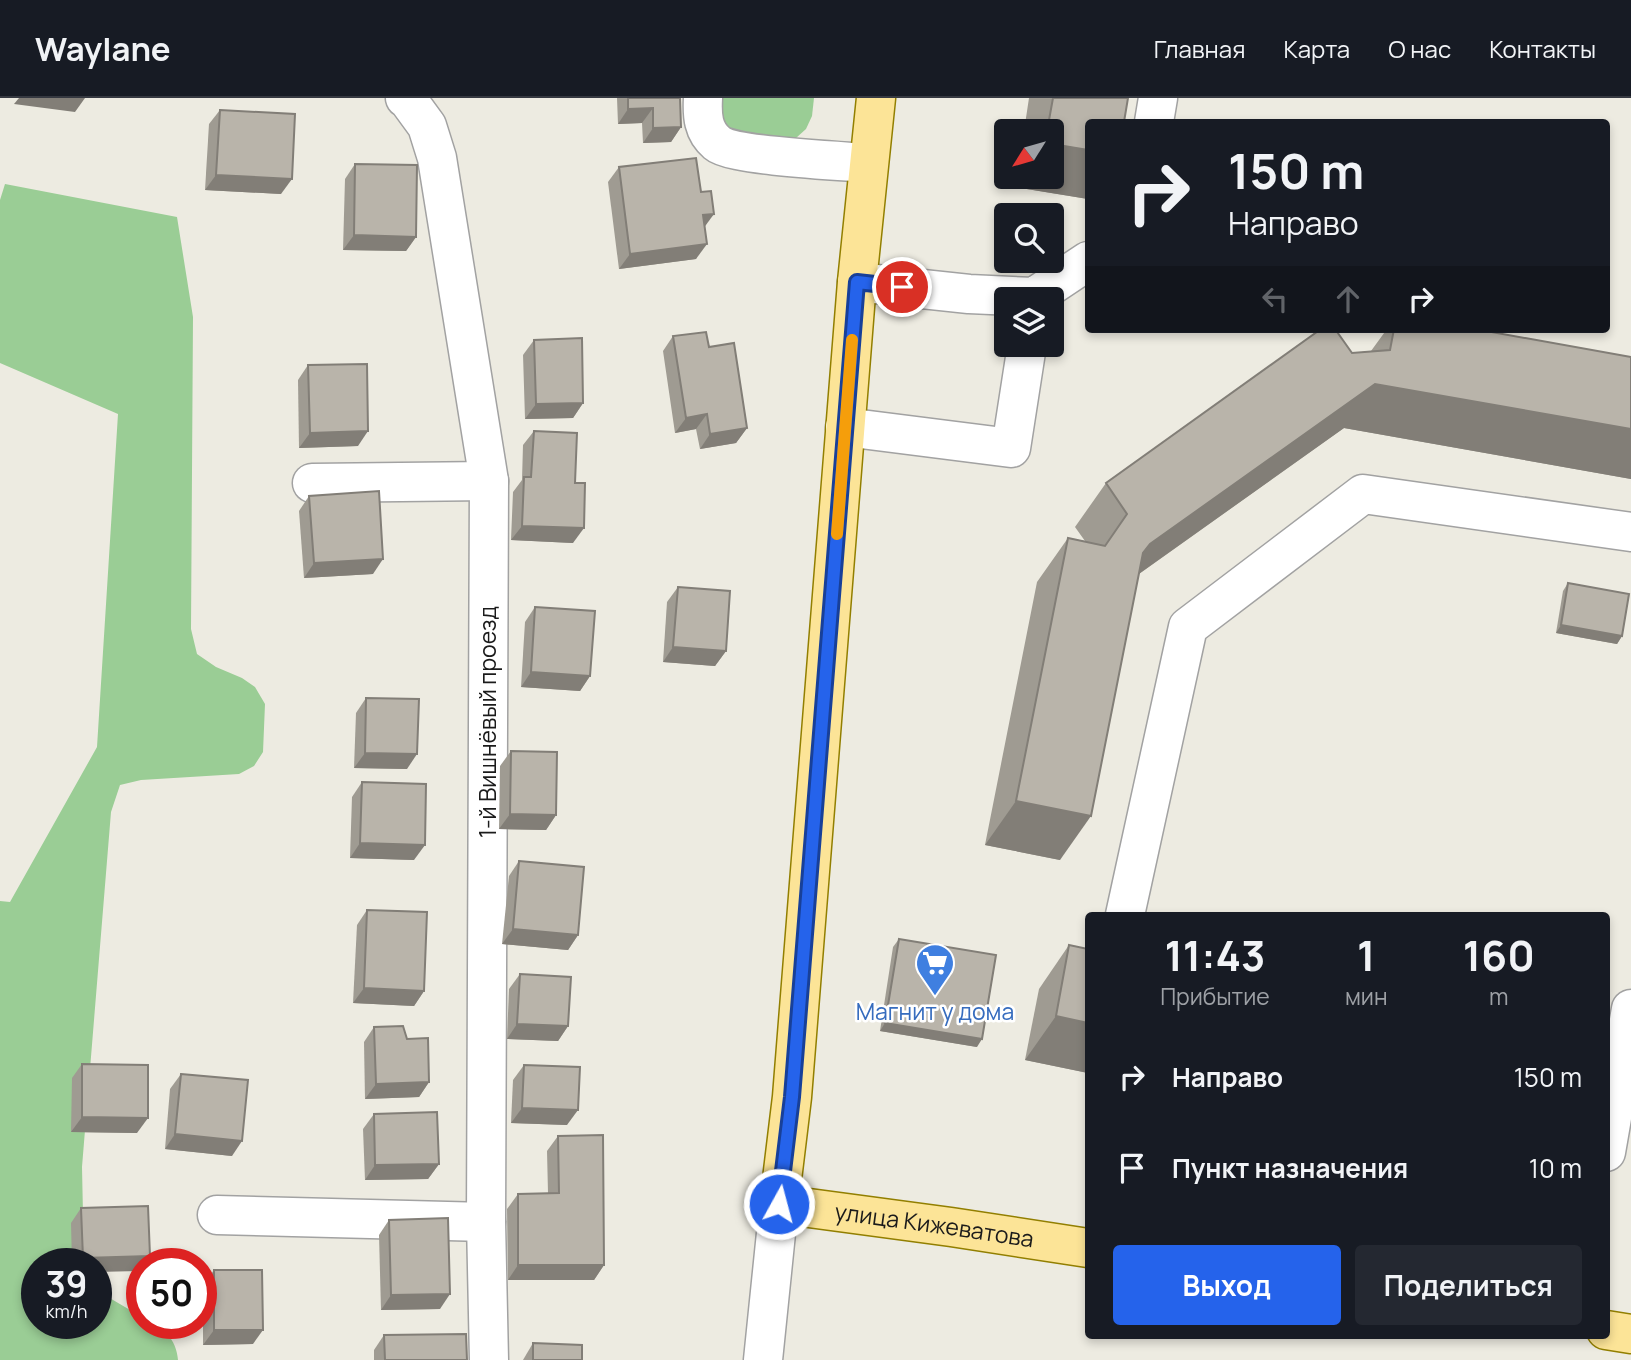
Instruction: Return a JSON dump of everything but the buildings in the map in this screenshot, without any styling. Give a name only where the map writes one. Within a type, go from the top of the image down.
[{"type":"main road","points":[[779,1204],[792,1097],[857,282],[876,98]]},
{"type":"main road","name":"улица Кижеватова","points":[[779,1204],[1085,1248]]},
{"type":"main road","points":[[1610,1331],[1631,1334]]},
{"type":"street","name":"1-й Вишнёвый проезд","points":[[405,98],[427,127],[437,158],[489,481],[486,1222],[489,1360]]},
{"type":"street","points":[[703,98],[702,115],[707,132],[719,145],[737,151],[869,163]]},
{"type":"street","points":[[1154,119],[1158,98]]},
{"type":"street","points":[[1050,287],[1085,263]]},
{"type":"street","points":[[857,282],[994,296]]},
{"type":"street","points":[[845,427],[1011,448],[1025,357]]},
{"type":"street","points":[[313,483],[489,481]]},
{"type":"street","points":[[1126,912],[1188,627],[1363,494],[1631,532]]},
{"type":"street","points":[[1610,1126],[1631,1009]]},
{"type":"street","points":[[763,1360],[779,1204]]},
{"type":"street","points":[[217,1215],[486,1222]]},
{"type":"green space","points":[[717,98],[814,98],[812,116],[806,129],[796,138],[785,142],[725,130]]},
{"type":"green space","points":[[5,184],[177,217],[193,317],[191,629],[197,654],[255,687],[265,704],[263,752],[254,766],[239,774],[141,780],[120,785],[111,812],[82,1167],[84,1248],[21,1248],[21,1339],[112,1339],[112,1299],[126,1308],[126,1339],[170,1339],[178,1360],[0,1360],[0,901],[10,902],[97,747],[118,414],[0,363],[0,200]]},
{"type":"slow traffic","points":[[837,534],[852,340]]},
{"type":"place","name":"Магнит у дома","points":[[935,997]]},
{"type":"route","points":[[779,1204],[792,1097],[857,282],[902,287]]}]
